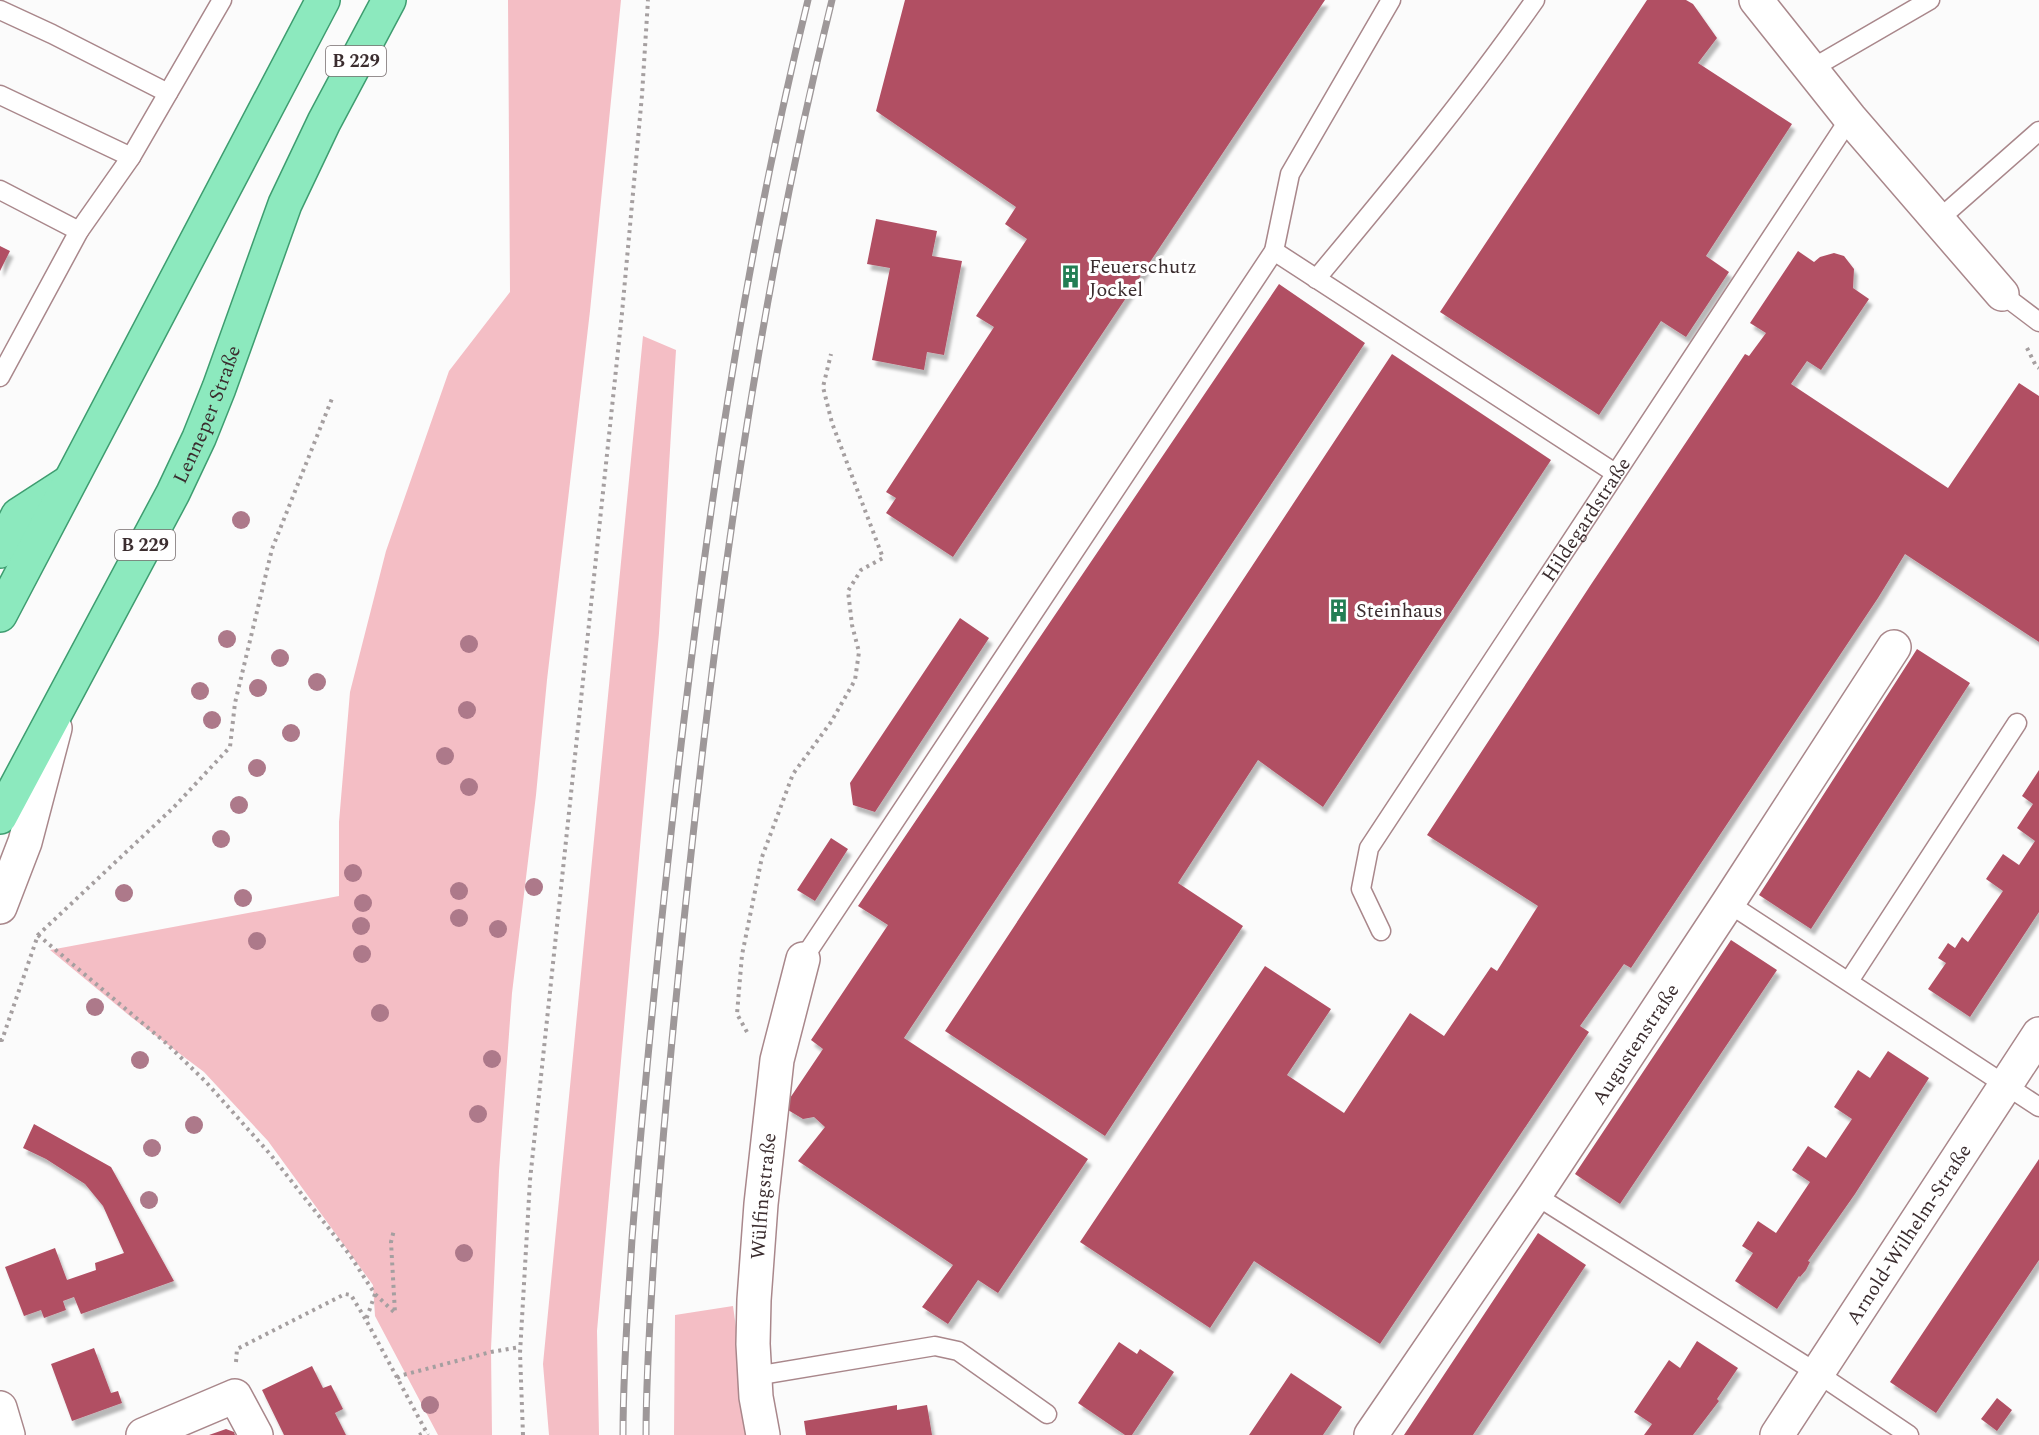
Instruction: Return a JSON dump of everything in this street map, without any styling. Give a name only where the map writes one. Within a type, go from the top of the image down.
[{"type":"main road","points":[[0,615],[323,0]]},
{"type":"main road","name":"Lenneper Straße","points":[[0,817],[167,503],[199,438],[285,204],[324,122],[389,0]]},
{"type":"main road","points":[[0,552],[18,515],[71,481]]},
{"type":"street","points":[[1756,0],[1850,118],[2002,294]]},
{"type":"street","name":"Augustenstraße","points":[[1371,1435],[1535,1195],[1894,647]]},
{"type":"street","points":[[0,907],[24,842],[63,698]]},
{"type":"street","name":"Wülfingstraße","points":[[763,1435],[753,1344],[761,1204],[777,1060],[803,959]]},
{"type":"street","name":"Arnold-Wilhelm-Straße","points":[[1777,1435],[2039,1034]]},
{"type":"street","points":[[143,1435],[235,1396],[256,1435]]},
{"type":"street","points":[[0,1408],[8,1435]]},
{"type":"lane","points":[[0,376],[79,231],[131,157],[222,0]]},
{"type":"lane","points":[[803,959],[1274,251],[1290,174],[1391,0]]},
{"type":"lane","points":[[1316,279],[1415,160],[1535,0]]},
{"type":"lane","points":[[1811,69],[1930,0]]},
{"type":"lane","points":[[0,10],[168,93]]},
{"type":"lane","points":[[0,95],[131,157]]},
{"type":"lane","name":"Hildegardstraße","points":[[1381,931],[1361,889],[1369,848],[1850,118]]},
{"type":"lane","points":[[1938,220],[2039,131]]},
{"type":"lane","points":[[0,190],[79,231]]},
{"type":"lane","points":[[1274,251],[1615,473]]},
{"type":"lane","points":[[2002,294],[2039,322]]},
{"type":"lane","points":[[1849,981],[2017,723]]},
{"type":"lane","points":[[1728,903],[2039,1107]]},
{"type":"lane","points":[[1535,1195],[1817,1373],[1909,1435]]},
{"type":"lane","points":[[755,1376],[935,1346],[958,1351],[1047,1414]]},
{"type":"path","points":[[524,1435],[520,1347],[530,1180],[622,313],[642,95],[648,0]]},
{"type":"path","points":[[781,1048],[750,1037],[737,1014],[742,955],[762,856],[793,774],[831,722],[855,680],[860,652],[852,625],[848,591],[861,570],[883,558],[830,414],[823,387],[831,354]]},
{"type":"path","points":[[0,1040],[2,1040],[38,935],[174,807],[230,747],[235,703],[272,549],[333,396]]},
{"type":"path","points":[[38,935],[166,1043],[244,1122],[349,1254],[375,1294],[395,1313],[392,1242],[394,1230]]},
{"type":"path","points":[[235,1396],[237,1349],[345,1294],[351,1295],[427,1433],[419,1435]]},
{"type":"path","points":[[366,1320],[375,1294]]},
{"type":"path","points":[[398,1378],[491,1352],[520,1347]]},
{"type":"shaded area","points":[[508,0],[621,0],[590,311],[512,993],[499,1171],[491,1349],[492,1435],[438,1435],[375,1316],[373,1285],[268,1141],[204,1072],[131,1017],[50,950],[339,896],[339,822],[350,692],[386,551],[449,371],[510,292]]},
{"type":"shaded area","points":[[643,336],[676,350],[659,633],[597,1331],[599,1435],[549,1435],[543,1364]]},
{"type":"shaded area","points":[[733,1306],[751,1435],[674,1435],[675,1315]]},
{"type":"building","name":"Feuerschutz Jockel","points":[[905,0],[1325,0],[953,557],[886,513],[896,498],[886,492],[994,327],[976,316],[1027,239],[1005,224],[1016,207],[876,111]]},
{"type":"building","points":[[1647,0],[1686,0],[1693,4],[1717,38],[1698,63],[1792,124],[1706,256],[1729,272],[1686,337],[1661,321],[1599,415],[1440,312]]},
{"type":"building","points":[[876,219],[937,231],[932,256],[962,261],[944,355],[927,352],[924,370],[872,360],[890,268],[867,264]]},
{"type":"building","points":[[0,246],[10,251],[0,271]]},
{"type":"building","points":[[1798,251],[1814,262],[1820,257],[1834,253],[1844,256],[1854,269],[1853,288],[1869,299],[1821,370],[1807,361],[1791,384],[1948,488],[2019,383],[2039,396],[2039,642],[1905,554],[1631,968],[1624,964],[1580,1026],[1589,1032],[1380,1344],[1254,1261],[1210,1328],[1080,1242],[1265,966],[1331,1009],[1287,1075],[1344,1113],[1410,1013],[1444,1036],[1491,967],[1497,971],[1538,906],[1427,835],[1745,354],[1749,356],[1766,333],[1750,323]]},
{"type":"building","points":[[1279,284],[1365,343],[904,1038],[1088,1159],[998,1293],[978,1280],[948,1324],[922,1307],[953,1265],[798,1161],[825,1127],[814,1117],[803,1119],[788,1110],[788,1101],[823,1049],[811,1040],[888,925],[858,906]]},
{"type":"building","name":"Steinhaus","points":[[1392,354],[1551,460],[1323,807],[1258,760],[1178,883],[1243,926],[1105,1136],[945,1031]]},
{"type":"building","points":[[960,618],[989,638],[875,812],[853,805],[850,783]]},
{"type":"building","points":[[1917,649],[1970,683],[1811,929],[1759,895]]},
{"type":"building","points":[[2039,770],[2039,912],[1970,1017],[1928,989],[1946,963],[1938,958],[1948,943],[1955,948],[1962,937],[1968,942],[2003,891],[1986,879],[2003,854],[2019,865],[2035,841],[2017,828],[2033,804],[2022,796]]},
{"type":"building","points":[[831,838],[848,849],[815,901],[797,890]]},
{"type":"building","points":[[1731,940],[1777,970],[1620,1204],[1575,1174]]},
{"type":"building","points":[[1888,1051],[1929,1078],[1855,1194],[1808,1261],[1810,1262],[1806,1270],[1799,1276],[1777,1309],[1735,1281],[1753,1253],[1742,1246],[1758,1221],[1776,1233],[1810,1182],[1792,1170],[1808,1146],[1826,1158],[1852,1119],[1834,1107],[1858,1070],[1870,1078]]},
{"type":"building","points":[[34,1124],[111,1167],[174,1281],[81,1314],[74,1297],[63,1301],[66,1310],[44,1318],[41,1310],[24,1316],[5,1267],[55,1248],[67,1280],[96,1270],[95,1263],[124,1253],[103,1206],[85,1184],[46,1159],[23,1148]]},
{"type":"building","points":[[2039,1159],[2039,1260],[1936,1413],[1890,1382]]},
{"type":"building","points":[[1538,1233],[1586,1265],[1473,1435],[1404,1435]]},
{"type":"building","points":[[1697,1341],[1738,1368],[1717,1399],[1719,1401],[1693,1435],[1644,1435],[1652,1424],[1634,1412],[1669,1360],[1680,1368]]},
{"type":"building","points":[[1119,1342],[1137,1354],[1140,1349],[1174,1372],[1132,1435],[1125,1435],[1078,1403]]},
{"type":"building","points":[[94,1348],[111,1393],[118,1391],[122,1403],[72,1421],[51,1364]]},
{"type":"building","points":[[312,1366],[323,1388],[331,1385],[343,1409],[335,1413],[346,1435],[284,1435],[262,1390]]},
{"type":"building","points":[[1291,1373],[1342,1407],[1323,1435],[1249,1435]]},
{"type":"building","points":[[1997,1398],[2012,1410],[1997,1431],[1981,1419]]},
{"type":"building","points":[[897,1405],[897,1410],[927,1405],[932,1435],[806,1435],[804,1421]]},
{"type":"building","points":[[226,1429],[234,1432],[235,1435],[209,1435]]},
{"type":"railway","points":[[623,1435],[627,1312],[639,1154],[676,785],[704,559],[759,222],[808,0]]},
{"type":"railway","points":[[646,1435],[649,1337],[661,1159],[696,804],[710,688],[742,457],[761,342],[805,114],[832,0]]},
{"type":"place","name":"Feuerschutz Jockel","points":[[1071,277]]},
{"type":"place","name":"Steinhaus","points":[[1338,610]]}]
